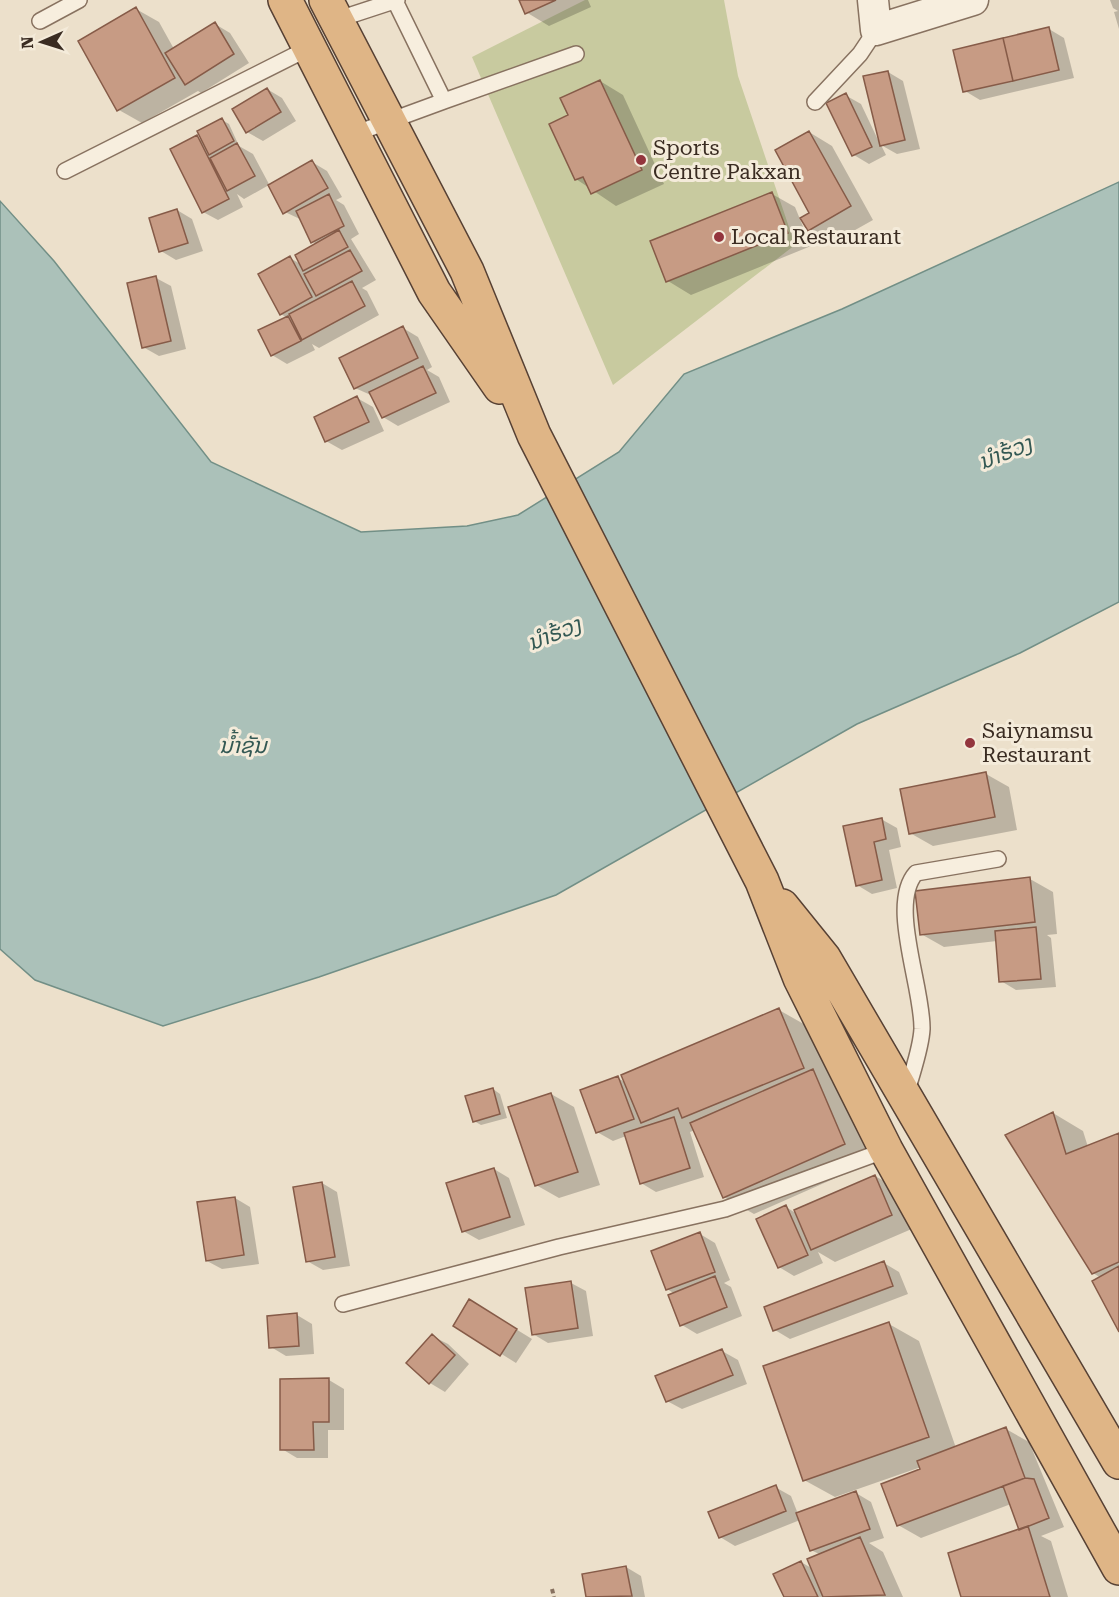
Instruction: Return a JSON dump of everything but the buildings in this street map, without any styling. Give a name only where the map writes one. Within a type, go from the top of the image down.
[{"type":"highway","points":[[285,0],[434,292],[534,435]]},
{"type":"highway","points":[[331,10],[467,272],[534,435],[762,881],[800,978],[886,1150],[1119,1568]]},
{"type":"highway","points":[[762,881],[824,958],[1119,1462]]},
{"type":"street","points":[[873,0],[876,30],[973,0]]},
{"type":"lane","points":[[40,21],[79,0]]},
{"type":"lane","points":[[331,10],[396,1],[444,101]]},
{"type":"lane","points":[[815,102],[860,54],[876,30]]},
{"type":"lane","points":[[65,171],[309,48]]},
{"type":"lane","points":[[354,135],[576,54]]},
{"type":"lane","points":[[905,1098],[922,1031],[919,989],[904,919],[908,882],[916,873],[998,860]]},
{"type":"lane","points":[[343,1304],[559,1247],[725,1209],[886,1150]]},
{"type":"path","points":[[552,1589],[554,1597]]},
{"type":"green space","name":"Sports Centre Pakxan","points":[[585,0],[724,0],[738,76],[795,245],[613,385],[472,57]]},
{"type":"water","name":"ນ້ຳຊັນ","points":[[1119,182],[1119,602],[1020,653],[857,724],[556,895],[319,977],[163,1026],[35,980],[0,949],[0,201],[54,261],[211,462],[361,532],[467,526],[518,515],[619,452],[684,374],[842,309]]},
{"type":"place","name":"Sports Centre Pakxan","points":[[641,160]]},
{"type":"place","name":"Local Restaurant","points":[[719,237]]},
{"type":"place","name":"Saiynamsu Restaurant","points":[[970,743]]},
{"type":"water label","name":"ນຳ້ຮວງ","points":[[1005,452]]},
{"type":"water label","name":"ນຳ້ຮວງ","points":[[554,633]]}]
